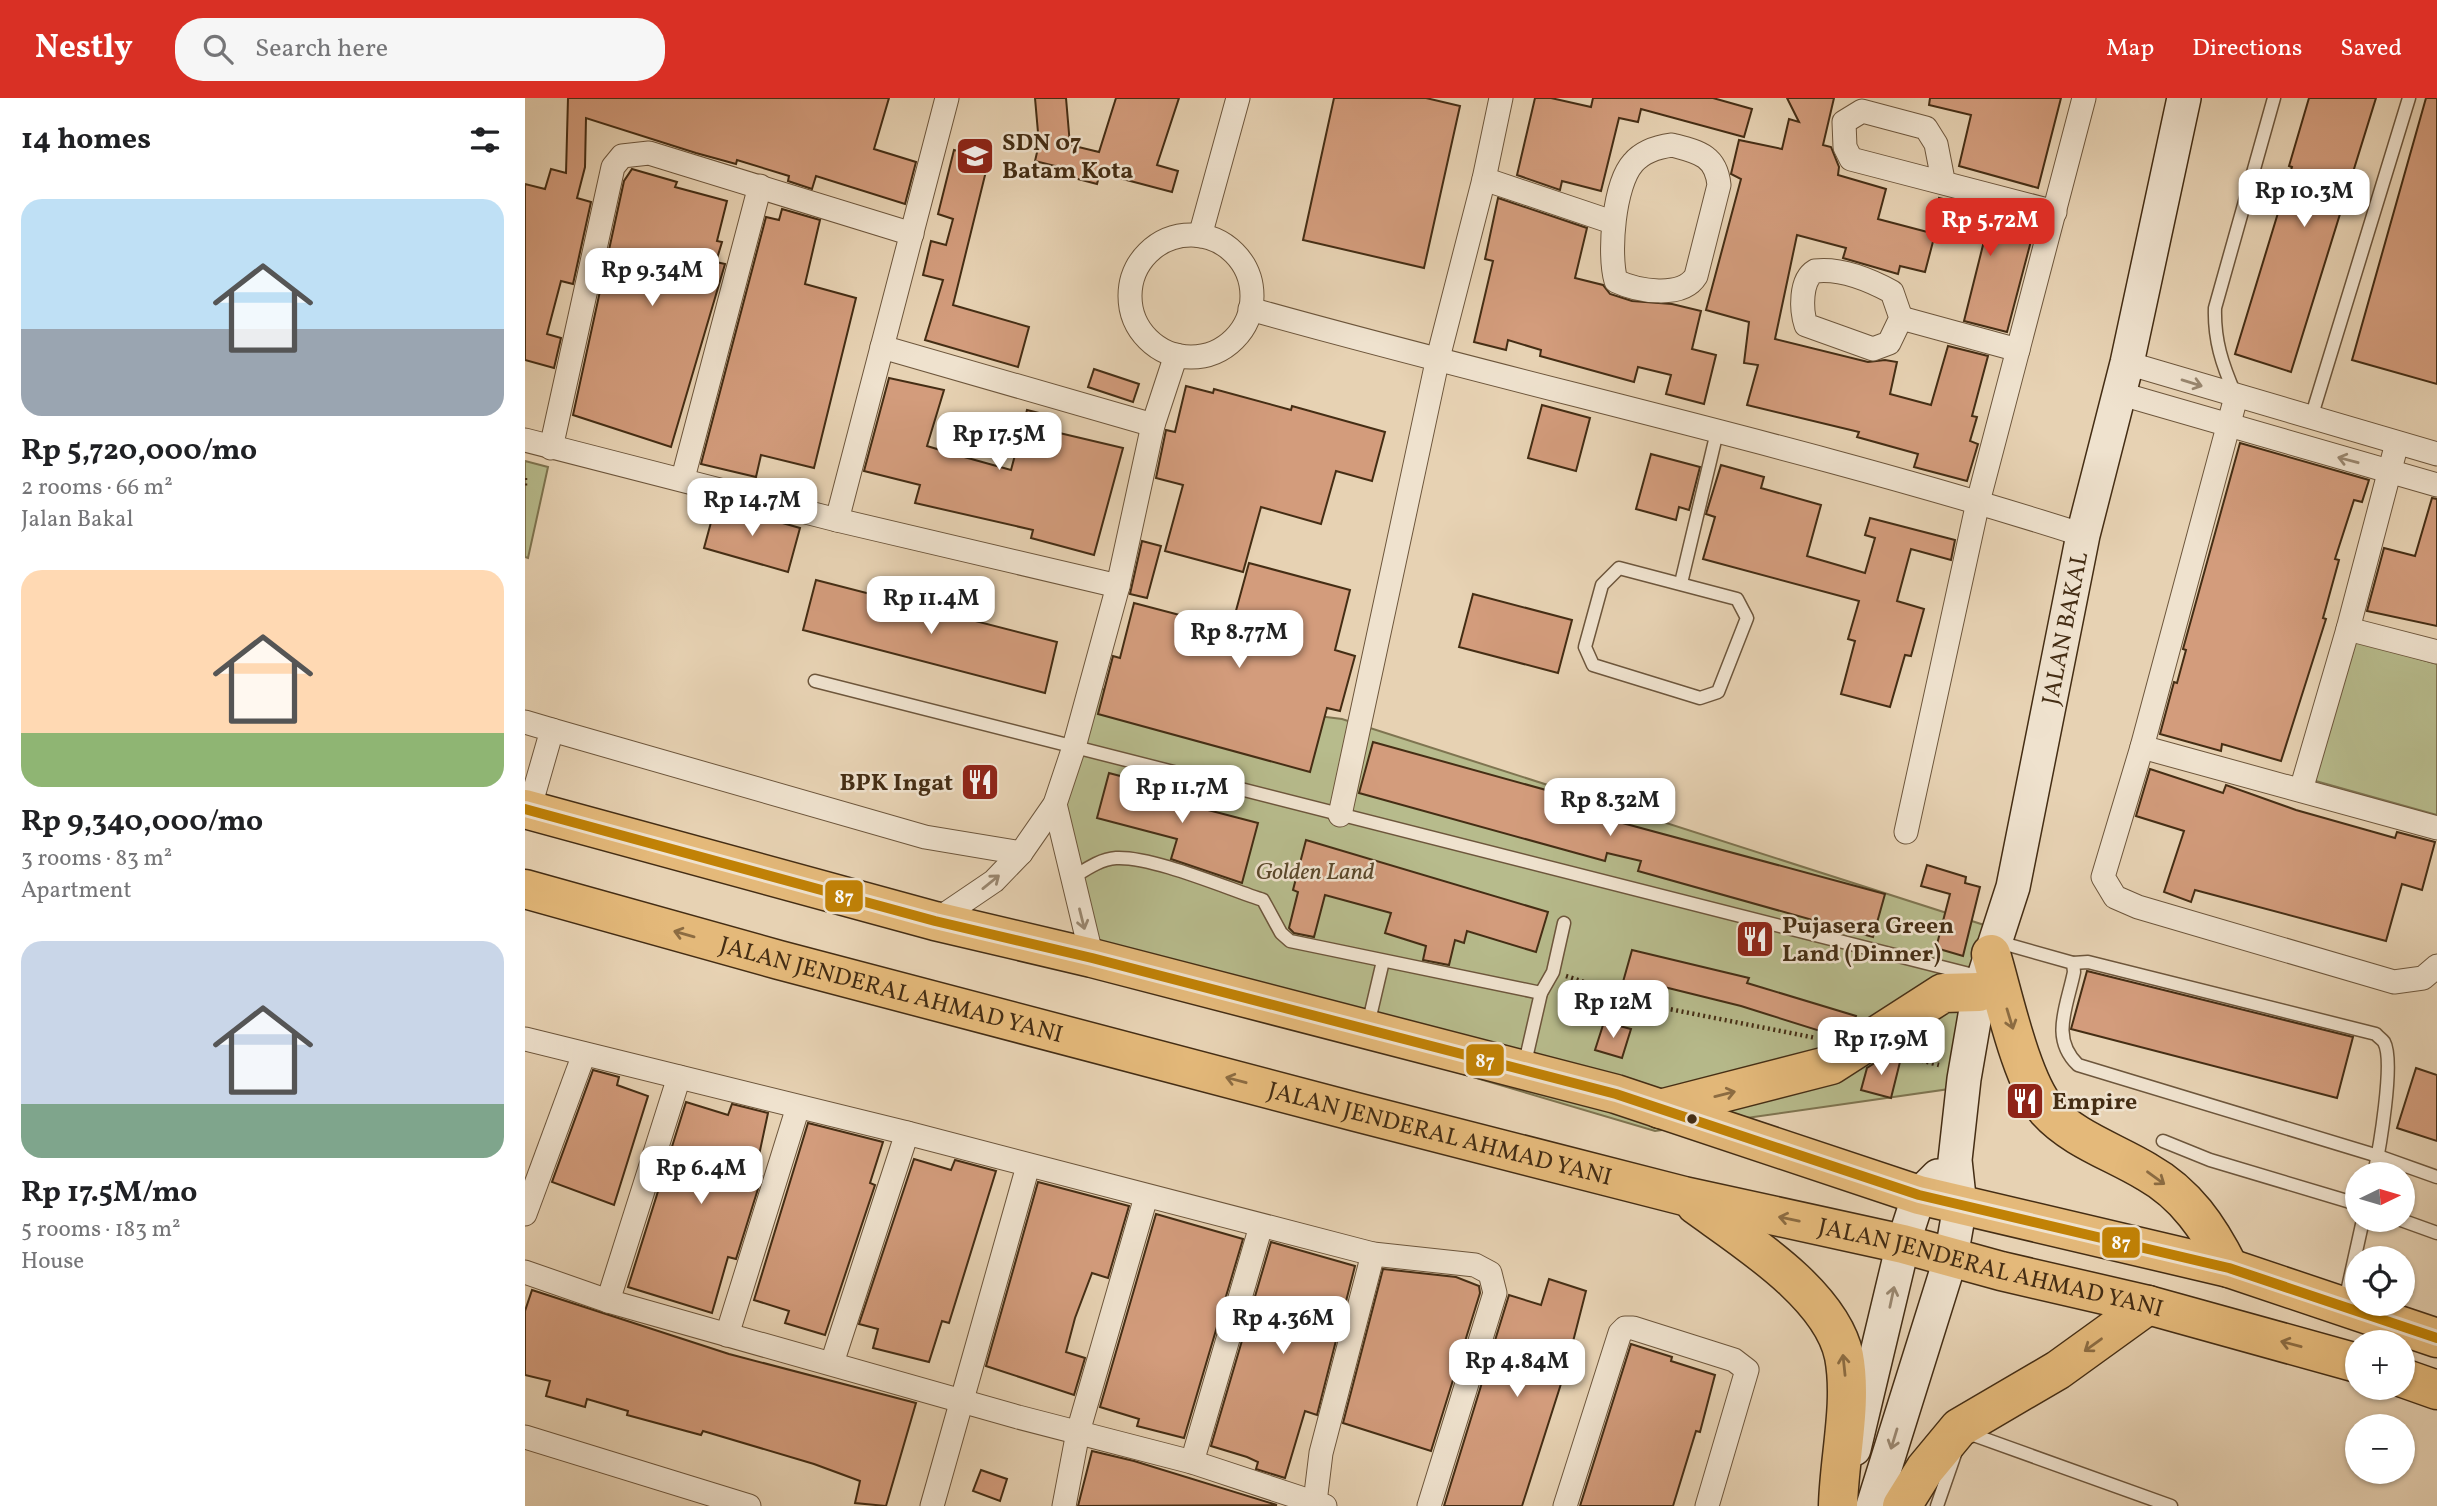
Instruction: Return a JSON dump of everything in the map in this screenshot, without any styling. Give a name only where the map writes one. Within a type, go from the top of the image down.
[{"type":"highway","points":[[526,814],[1616,1094],[1919,1195],[2228,1268],[2437,1338]]},
{"type":"highway","name":"JALAN JENDERAL AHMAD YANI","points":[[525,889],[792,964],[1683,1196],[1903,1244],[2345,1360]]},
{"type":"highway","points":[[1658,1109],[1798,1076],[1831,1065],[1987,966],[2022,1059],[2046,1109],[2075,1134],[2149,1173],[2181,1198],[2211,1233],[2228,1268]]},
{"type":"highway","points":[[1683,1196],[1794,1280],[1829,1322],[1843,1355],[1846,1396],[1838,1506]]},
{"type":"highway","points":[[1902,1506],[1925,1469],[1959,1428],[2058,1370],[2148,1306]]},
{"type":"highway","points":[[2415,1382],[2437,1390]]},
{"type":"street","points":[[837,520],[947,98]]},
{"type":"street","points":[[1201,236],[1238,98]]},
{"type":"street","points":[[1340,815],[1437,362],[1484,179],[1501,98]]},
{"type":"street","points":[[1906,832],[1978,502],[2084,98]]},
{"type":"street","name":"JALAN BAKAL","points":[[1873,1506],[1951,1257],[1960,1206],[1955,1160],[1964,1079],[1987,966],[2013,887],[2083,535],[2123,378],[2184,98]]},
{"type":"street","points":[[1672,145],[1704,154],[1712,160],[1719,186],[1696,276],[1691,285],[1680,290],[1661,290],[1625,285],[1616,281],[1613,271],[1612,222],[1630,166],[1640,156],[1672,145]]},
{"type":"street","points":[[551,448],[613,167],[622,156],[649,153],[912,233]]},
{"type":"street","points":[[1484,179],[1612,222]]},
{"type":"street","points":[[1943,180],[2055,212]]},
{"type":"street","points":[[683,478],[759,186]]},
{"type":"street","points":[[1180,236],[1201,236],[1219,242],[1235,254],[1246,270],[1251,289],[1250,309],[1244,327],[1223,347],[1196,357],[1176,355],[1157,347],[1142,333],[1133,315],[1130,294],[1134,274],[1145,256],[1161,243],[1180,236]]},
{"type":"street","points":[[1250,309],[1437,362],[1717,432],[1978,502],[2083,535]]},
{"type":"street","points":[[1901,318],[2018,350]]},
{"type":"street","points":[[882,348],[1153,425]]},
{"type":"street","points":[[935,921],[994,881],[1021,853],[1055,804],[1074,747],[1118,586],[1153,425],[1176,355]]},
{"type":"street","points":[[2123,378],[2236,397],[2437,454]]},
{"type":"street","points":[[2123,378],[2228,427],[2437,485]]},
{"type":"street","points":[[2236,397],[2142,747],[2105,863],[2103,877],[2115,897],[2138,907],[2394,982],[2423,978],[2437,968]]},
{"type":"street","points":[[525,440],[683,478],[837,520],[1118,586]]},
{"type":"street","points":[[2301,790],[2349,629],[2397,443]]},
{"type":"street","points":[[2349,629],[2437,652]]},
{"type":"street","points":[[525,722],[925,837],[1021,853]]},
{"type":"street","points":[[526,814],[552,730]]},
{"type":"street","points":[[2142,747],[2437,828]]},
{"type":"street","points":[[1055,804],[1091,958]]},
{"type":"street","points":[[525,1039],[907,1133],[1373,1254],[1475,1265],[1490,1273],[1495,1293],[1429,1506]]},
{"type":"street","points":[[525,1214],[584,1054]]},
{"type":"street","points":[[608,1301],[679,1077]]},
{"type":"street","points":[[727,1335],[798,1107]]},
{"type":"street","points":[[832,1363],[907,1133]]},
{"type":"street","points":[[1838,1506],[1880,1351],[1903,1244],[1919,1195],[1955,1160]]},
{"type":"street","points":[[932,1506],[1028,1166]]},
{"type":"street","points":[[1064,1506],[1078,1432],[1146,1197]]},
{"type":"street","points":[[1192,1462],[1261,1226]]},
{"type":"street","points":[[525,1273],[608,1301],[727,1335],[1192,1462],[1320,1504],[1321,1453],[1373,1254]]},
{"type":"street","points":[[1565,1506],[1620,1333],[1625,1328],[1633,1328],[1734,1360],[1747,1370],[1707,1506]]},
{"type":"street","points":[[525,1437],[749,1506]]},
{"type":"lane","points":[[2236,397],[2221,362],[2214,333],[2215,308],[2274,98]]},
{"type":"lane","points":[[2311,418],[2409,98]]},
{"type":"lane","points":[[1681,583],[1717,432]]},
{"type":"lane","points":[[1619,568],[1681,583],[1737,598],[1743,606],[1747,618],[1718,692],[1700,698],[1593,665],[1585,648],[1602,585],[1611,574],[1619,568]]},
{"type":"lane","points":[[815,681],[1340,815],[1987,966],[2088,962],[2376,1034],[2384,1042],[2387,1056],[2386,1093],[2377,1162]]},
{"type":"lane","points":[[1072,878],[1105,860],[1118,858],[1146,862],[1263,900],[1281,933],[1290,941],[1541,993]]},
{"type":"lane","points":[[1523,1070],[1541,993],[1553,972],[1564,923]]},
{"type":"lane","points":[[1367,1029],[1383,961]]},
{"type":"lane","points":[[2073,963],[2074,972],[2061,1037],[2065,1052],[2078,1065],[2378,1156],[2437,1177]]},
{"type":"lane","points":[[2163,1141],[2210,1160],[2345,1200]]},
{"type":"lane","points":[[2415,1225],[2437,1233]]},
{"type":"lane","points":[[2344,1305],[2360,1232]]},
{"type":"lane","points":[[1937,1506],[1963,1431],[2171,1506]]},
{"type":"path","points":[[525,478],[525,487]]},
{"type":"path","points":[[1553,972],[1659,1007],[1937,1064],[1964,1079]]},
{"type":"green space","points":[[525,461],[548,467],[528,558],[525,557]]},
{"type":"green space","points":[[2351,639],[2437,664],[2437,815],[2312,780]]},
{"type":"green space","name":"Golden Land","points":[[1085,687],[1342,719],[2006,932],[1970,1086],[1655,1131],[1091,964],[1051,808]]},
{"type":"building","points":[[568,98],[889,98],[874,149],[916,162],[905,204],[816,176],[812,189],[788,181],[789,176],[737,160],[736,164],[696,153],[586,118],[585,167],[577,198],[591,202],[573,284],[561,281],[547,334],[561,338],[554,368],[525,360],[525,184],[545,189],[551,169],[566,173]]},
{"type":"building","points":[[1035,98],[1066,98],[1070,145],[1099,152],[1116,98],[1179,98],[1157,165],[1178,171],[1172,192],[1100,173],[1097,184],[1074,178],[1075,171],[1035,161],[1039,144]]},
{"type":"building","points":[[1334,98],[1426,98],[1460,106],[1424,268],[1303,240]]},
{"type":"building","points":[[1535,98],[1551,98],[1591,107],[1593,98],[1713,98],[1752,109],[1744,137],[1641,109],[1638,122],[1619,118],[1601,191],[1562,181],[1560,190],[1517,175]]},
{"type":"building","points":[[1787,98],[1834,98],[1823,145],[1831,147],[1839,167],[1838,175],[1886,189],[1878,219],[1935,234],[1925,272],[1900,266],[1898,274],[1843,258],[1846,248],[1797,235],[1775,339],[1868,362],[1897,362],[1890,394],[1931,405],[1948,346],[1988,356],[1972,416],[1977,417],[1970,441],[1978,444],[1967,481],[1914,467],[1918,454],[1857,437],[1859,432],[1747,405],[1758,365],[1744,363],[1749,322],[1706,310],[1741,179],[1731,174],[1739,140],[1782,149],[1789,119],[1799,122]]},
{"type":"building","points":[[1930,98],[2061,98],[2038,188],[1959,166],[1971,115],[1929,105]]},
{"type":"building","points":[[2309,98],[2376,98],[2291,372],[2235,354],[2292,167],[2289,166]]},
{"type":"building","points":[[2426,98],[2437,98],[2437,384],[2352,360]]},
{"type":"building","points":[[954,150],[989,159],[953,305],[1029,327],[1018,367],[925,340],[943,280],[923,275],[931,241],[946,245],[953,219],[938,214]]},
{"type":"building","points":[[632,169],[677,182],[675,187],[727,201],[717,241],[722,242],[716,262],[725,264],[671,447],[573,415],[624,181]]},
{"type":"building","points":[[1498,198],[1587,228],[1575,278],[1603,285],[1610,294],[1632,301],[1672,304],[1701,311],[1692,349],[1716,355],[1704,404],[1666,394],[1671,375],[1638,367],[1634,382],[1540,356],[1541,350],[1508,340],[1506,350],[1474,342],[1493,261],[1485,259]]},
{"type":"building","points":[[1939,198],[2036,222],[2007,332],[1964,321],[1984,241],[1933,232]]},
{"type":"building","points":[[782,209],[820,220],[805,284],[856,298],[814,468],[761,455],[756,477],[701,464],[766,217],[779,220]]},
{"type":"building","points":[[1094,369],[1139,384],[1133,402],[1088,387]]},
{"type":"building","points":[[889,378],[944,390],[927,446],[957,455],[1011,470],[1027,410],[1055,417],[1051,431],[1123,448],[1094,555],[1031,538],[1033,530],[915,503],[920,485],[864,471]]},
{"type":"building","points":[[1186,386],[1213,393],[1214,389],[1291,410],[1292,406],[1385,432],[1372,481],[1336,471],[1321,524],[1261,507],[1243,572],[1165,551],[1183,485],[1156,478],[1166,430],[1175,432]]},
{"type":"building","points":[[1542,405],[1590,418],[1576,471],[1528,458]]},
{"type":"building","points":[[2240,443],[2369,480],[2362,502],[2354,500],[2335,559],[2339,560],[2323,618],[2326,619],[2281,761],[2222,744],[2221,751],[2160,734],[2174,682],[2177,683],[2186,650],[2183,649]]},
{"type":"building","points":[[1651,454],[1700,467],[1689,510],[1679,507],[1676,520],[1636,509]]},
{"type":"building","points":[[1721,465],[1764,477],[1761,488],[1821,505],[1807,556],[1865,573],[1875,538],[1865,535],[1870,518],[1955,540],[1951,560],[1911,549],[1897,601],[1924,609],[1911,656],[1905,655],[1890,707],[1841,694],[1855,641],[1848,639],[1859,601],[1703,559],[1715,517],[1706,514]]},
{"type":"building","points":[[2432,498],[2437,499],[2437,626],[2367,611],[2384,548],[2415,556]]},
{"type":"building","points":[[716,504],[800,528],[788,572],[704,548]]},
{"type":"building","points":[[1142,541],[1161,546],[1147,598],[1130,594]]},
{"type":"building","points":[[1249,563],[1350,590],[1335,650],[1355,656],[1340,711],[1327,708],[1310,772],[1098,714],[1113,656],[1120,658],[1134,603],[1229,628]]},
{"type":"building","points":[[816,580],[1057,642],[1045,693],[803,630]]},
{"type":"building","points":[[1473,594],[1572,620],[1558,673],[1459,647]]},
{"type":"building","points":[[1373,742],[1618,810],[1615,821],[1885,894],[1873,937],[1638,871],[1641,861],[1607,853],[1605,861],[1359,793]]},
{"type":"building","points":[[2150,769],[2223,793],[2226,785],[2296,810],[2395,838],[2397,832],[2435,842],[2422,890],[2402,884],[2386,941],[2195,890],[2191,902],[2164,892],[2184,831],[2136,816]]},
{"type":"building","points":[[1109,773],[1210,800],[1208,810],[1258,823],[1242,883],[1171,859],[1177,839],[1097,818]]},
{"type":"building","points":[[1306,840],[1548,912],[1536,952],[1467,931],[1464,943],[1455,940],[1449,965],[1423,960],[1426,946],[1385,933],[1391,913],[1325,895],[1314,937],[1294,933],[1289,928],[1298,892],[1293,890]]},
{"type":"building","points":[[1927,865],[1966,877],[1965,883],[1980,887],[1963,956],[1936,948],[1950,894],[1921,886]]},
{"type":"building","points":[[1632,950],[1749,978],[1747,983],[1856,1016],[1853,1025],[1836,1036],[1741,1006],[1656,985],[1652,999],[1621,989]]},
{"type":"building","points":[[2087,971],[2353,1037],[2337,1098],[2071,1029]]},
{"type":"building","points":[[1604,1022],[1631,1029],[1622,1058],[1595,1050]]},
{"type":"building","points":[[1884,1057],[1900,1062],[1891,1098],[1861,1090],[1867,1068]]},
{"type":"building","points":[[2416,1068],[2437,1075],[2437,1141],[2397,1128]]},
{"type":"building","points":[[593,1070],[619,1077],[617,1085],[648,1096],[614,1205],[552,1182]]},
{"type":"building","points":[[686,1102],[728,1115],[732,1104],[768,1113],[755,1174],[762,1176],[736,1259],[728,1257],[712,1313],[628,1287]]},
{"type":"building","points":[[808,1123],[883,1142],[870,1183],[875,1185],[825,1335],[785,1323],[789,1311],[754,1300]]},
{"type":"building","points":[[914,1159],[951,1170],[955,1160],[996,1171],[949,1323],[942,1321],[929,1362],[873,1348],[878,1329],[859,1324]]},
{"type":"building","points":[[1038,1182],[1129,1206],[1108,1278],[1092,1273],[1075,1318],[1066,1352],[1085,1358],[1074,1395],[986,1366]]},
{"type":"building","points":[[1156,1214],[1243,1239],[1184,1438],[1137,1426],[1139,1419],[1100,1407]]},
{"type":"building","points":[[1271,1242],[1355,1266],[1317,1415],[1305,1411],[1285,1478],[1256,1469],[1258,1462],[1247,1457],[1211,1446]]},
{"type":"building","points":[[1383,1269],[1456,1277],[1479,1286],[1480,1293],[1431,1451],[1343,1423]]},
{"type":"building","points":[[1549,1279],[1586,1291],[1567,1365],[1522,1506],[1444,1506],[1509,1295],[1541,1305]]},
{"type":"building","points":[[532,1290],[729,1354],[916,1403],[886,1506],[855,1503],[860,1481],[814,1464],[703,1431],[701,1435],[627,1415],[628,1411],[587,1399],[585,1407],[546,1396],[550,1381],[525,1375],[525,1311]]},
{"type":"building","points":[[1631,1344],[1715,1375],[1700,1432],[1696,1431],[1673,1506],[1580,1506]]},
{"type":"building","points":[[1092,1451],[1134,1461],[1277,1505],[1078,1506]]},
{"type":"building","points":[[981,1470],[1007,1479],[1000,1501],[973,1491]]},
{"type":"transit line","name":"87","points":[[525,809],[935,921],[1092,958],[1616,1094],[1919,1195],[2229,1268],[2437,1338]]},
{"type":"place","name":"SDN 07 Batam Kota","points":[[975,156]]},
{"type":"place","name":"BPK Ingat","points":[[980,782]]},
{"type":"place","name":"Pujasera Green Land (Dinner)","points":[[1755,939]]},
{"type":"place","name":"Empire","points":[[2025,1101]]}]
